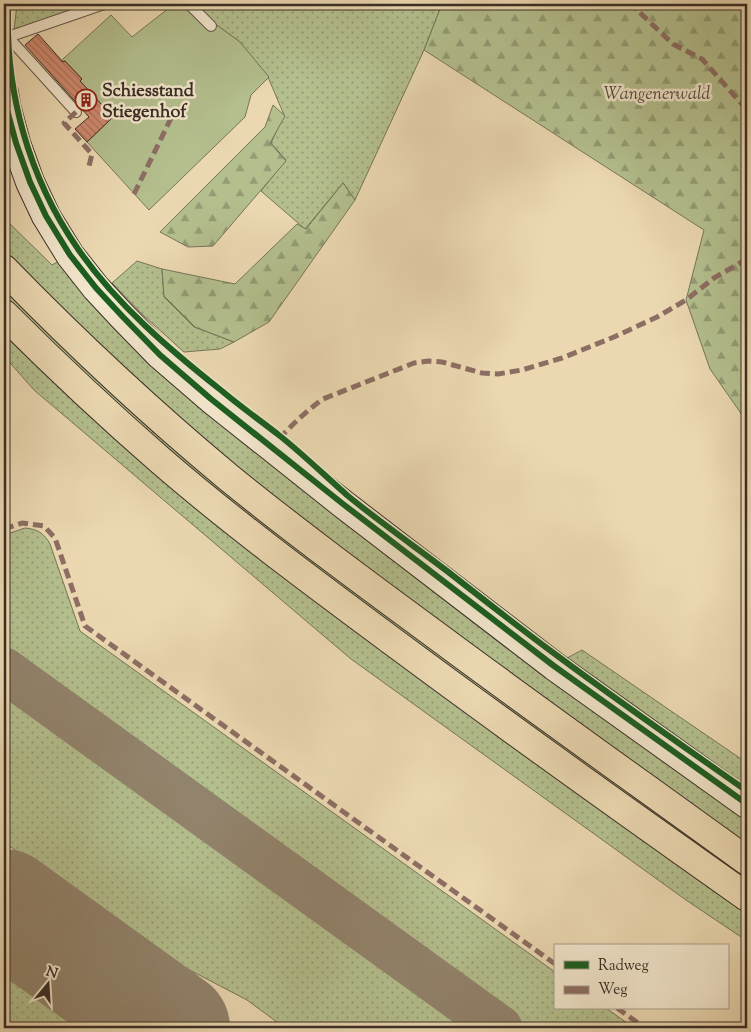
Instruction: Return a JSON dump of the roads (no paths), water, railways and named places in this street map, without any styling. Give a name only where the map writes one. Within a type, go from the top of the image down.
[{"type":"highway","points":[[4,269],[117,380],[267,508],[467,658],[747,861]]},
{"type":"highway","points":[[4,314],[118,423],[162,461],[315,584],[459,691],[747,898]]},
{"type":"street","points":[[4,93],[16,144],[30,182],[46,216],[70,254],[96,288],[160,355],[211,399],[343,504],[554,666],[747,804]]},
{"type":"lane","points":[[76,112],[6,37],[104,4]]},
{"type":"lane","points":[[189,4],[211,26]]},
{"type":"place","name":"Schiesstand Stiegenhof","points":[[86,100]]},
{"type":"park label","name":"Wangenerwald","points":[[657,93]]}]
